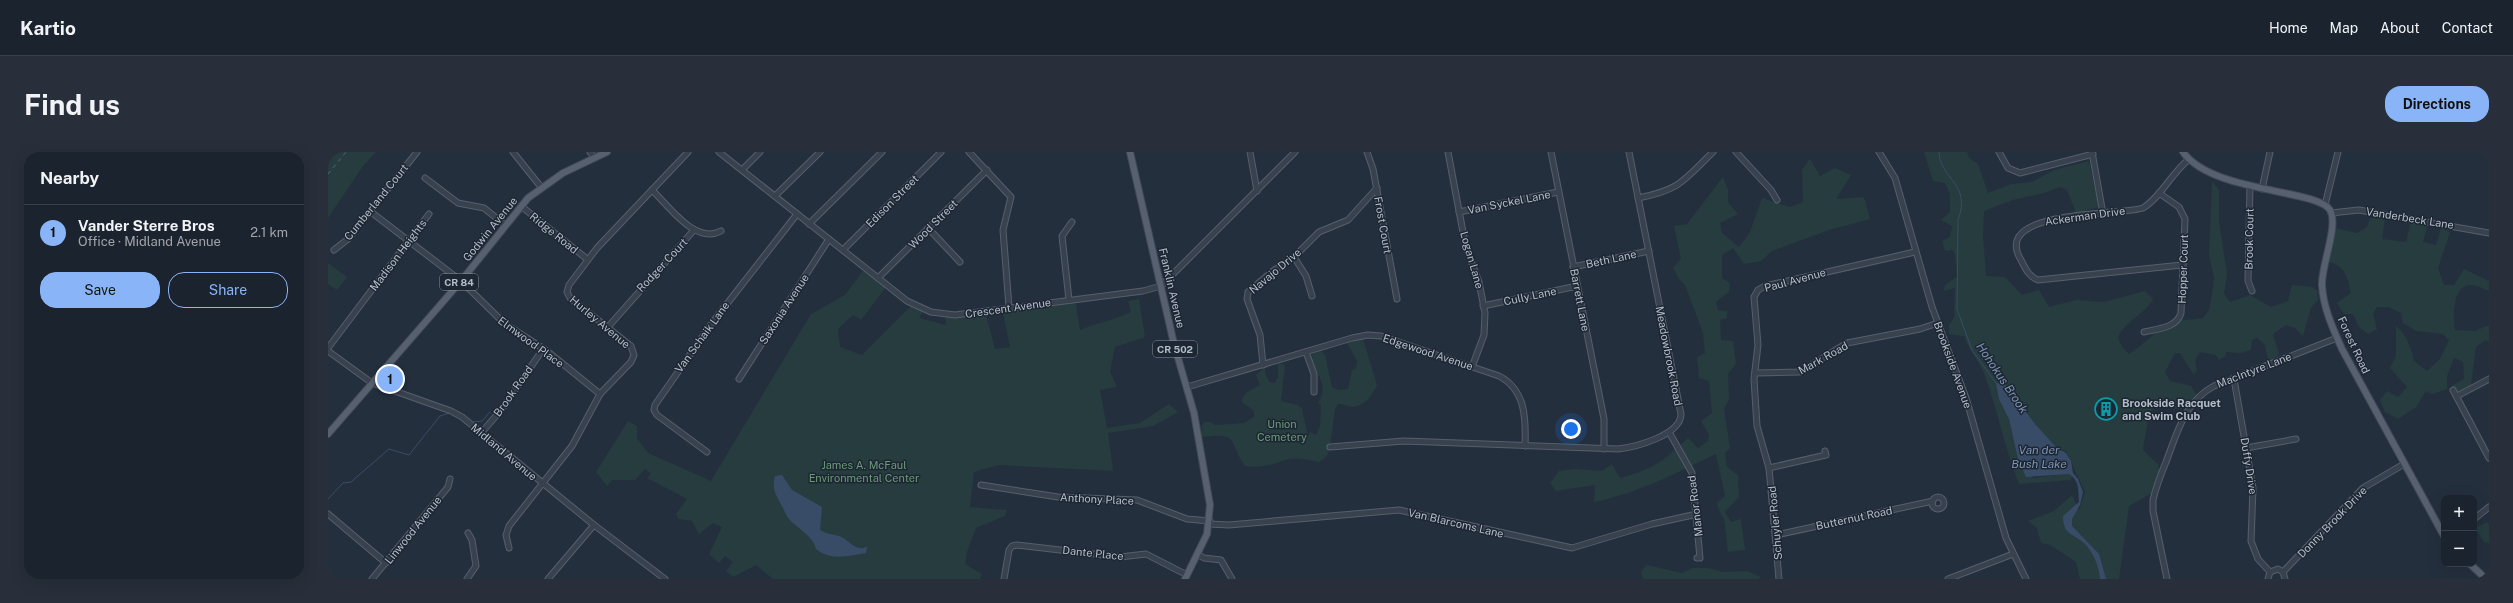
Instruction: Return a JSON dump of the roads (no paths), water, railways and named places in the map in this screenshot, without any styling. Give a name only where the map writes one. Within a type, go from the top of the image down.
[{"type":"main road","name":"Godwin Avenue","points":[[328,434],[461,281],[521,206],[542,187],[562,173],[607,152]]},
{"type":"main road","name":"Franklin Avenue","points":[[1130,152],[1161,286],[1197,429],[1210,505],[1210,522],[1198,554]]},
{"type":"main road","points":[[2183,152],[2188,160],[2205,171],[2250,186],[2325,205],[2331,213]]},
{"type":"main road","name":"Forest Road","points":[[2331,213],[2333,222],[2323,267],[2322,284],[2327,311],[2337,338],[2441,531]]},
{"type":"main road","name":"CR 502","points":[[1186,577],[1198,554]]},
{"type":"main road","points":[[2473,567],[2486,579]]},
{"type":"street","name":"Cumberland Court","points":[[334,250],[348,239],[417,152]]},
{"type":"street","points":[[513,152],[542,187]]},
{"type":"street","points":[[590,152],[595,158]]},
{"type":"street","name":"Hurley Avenue","points":[[509,548],[506,535],[509,526],[572,446],[600,394],[631,362],[634,355],[631,346],[572,301],[568,295],[569,285],[587,259],[688,152]]},
{"type":"street","name":"Crescent Avenue","points":[[719,152],[914,305],[937,314],[960,315],[1009,307],[1143,291],[1161,286],[1296,152]]},
{"type":"street","points":[[742,170],[760,152]]},
{"type":"street","points":[[775,196],[820,152]]},
{"type":"street","points":[[809,224],[882,152]]},
{"type":"street","name":"Edison Street","points":[[842,250],[941,152]]},
{"type":"street","points":[[969,152],[1011,197],[1003,230],[1009,307]]},
{"type":"street","points":[[1250,152],[1257,191]]},
{"type":"street","name":"Frost Court","points":[[1367,152],[1372,162],[1397,299]]},
{"type":"street","name":"Logan Lane","points":[[1448,152],[1466,248],[1479,282],[1483,306],[1485,327],[1472,367]]},
{"type":"street","name":"Barrett Lane","points":[[1551,152],[1604,419],[1604,448]]},
{"type":"street","name":"Meadowbrook Road","points":[[1629,152],[1681,414],[1678,425],[1669,432]]},
{"type":"street","points":[[1638,198],[1662,193],[1675,188],[1713,152]]},
{"type":"street","points":[[1736,152],[1771,190],[1777,200]]},
{"type":"street","name":"Brookside Avenue","points":[[1879,152],[1895,178],[1938,323],[1966,398],[2012,554],[2026,579]]},
{"type":"street","points":[[1999,152],[2008,168],[2020,173],[2092,153],[2103,214]]},
{"type":"street","points":[[2262,189],[2270,152]]},
{"type":"street","points":[[2325,205],[2338,152]]},
{"type":"street","name":"Ackerman Drive","points":[[2182,266],[2042,280],[2035,279],[2030,275],[2016,250],[2016,241],[2022,230],[2053,219],[2144,208],[2159,193],[2175,170],[2188,160]]},
{"type":"street","name":"Wood Street","points":[[878,278],[987,170]]},
{"type":"street","points":[[425,178],[458,203],[484,208],[505,225]]},
{"type":"street","name":"Brook Court","points":[[2250,186],[2248,281],[2252,291]]},
{"type":"street","name":"Navajo Drive","points":[[1263,365],[1260,334],[1247,299],[1247,294],[1273,271],[1294,257],[1319,232],[1348,220],[1377,188]]},
{"type":"street","name":"Rodger Court","points":[[608,327],[694,230],[652,190]]},
{"type":"street","name":"Van Syckel Lane","points":[[1459,212],[1558,192]]},
{"type":"street","name":"Hopper Court","points":[[2144,332],[2172,325],[2180,317],[2185,224],[2183,215],[2176,204],[2159,193]]},
{"type":"street","name":"Ridge Road","points":[[521,206],[587,259]]},
{"type":"street","name":"Vanderbeck Lane","points":[[2331,213],[2359,210],[2489,233]]},
{"type":"street","name":"Elmwood Place","points":[[370,212],[409,240],[461,281],[504,323],[543,349],[600,394]]},
{"type":"street","name":"Madison Heights","points":[[328,350],[429,214]]},
{"type":"street","name":"Van Schaik Lane","points":[[707,452],[657,415],[654,410],[655,405],[708,328],[797,214]]},
{"type":"street","points":[[1069,300],[1062,236],[1072,222]]},
{"type":"street","points":[[928,228],[960,262]]},
{"type":"street","points":[[694,230],[709,234],[721,231]]},
{"type":"street","name":"Saxonia Avenue","points":[[739,379],[829,239]]},
{"type":"street","name":"Beth Lane","points":[[1573,267],[1649,251]]},
{"type":"street","name":"Paul Avenue","points":[[1769,468],[1757,426],[1755,373],[1758,345],[1753,302],[1755,294],[1761,288],[1916,252]]},
{"type":"street","points":[[1294,257],[1306,276],[1312,296]]},
{"type":"street","name":"Cully Lane","points":[[1483,306],[1577,286]]},
{"type":"street","name":"Mark Road","points":[[1755,373],[1800,372],[1847,343],[1920,329],[1938,323]]},
{"type":"street","name":"Edgewood Avenue","points":[[1187,387],[1362,336],[1374,335],[1505,379],[1518,393],[1524,413],[1525,446]]},
{"type":"street","name":"MacIntyre Lane","points":[[2166,579],[2152,511],[2154,495],[2180,424],[2193,402],[2206,390],[2337,338]]},
{"type":"street","name":"Brook Road","points":[[482,432],[502,409],[543,349]]},
{"type":"street","name":"Midland Avenue","points":[[328,350],[372,383],[450,411],[482,432],[594,525],[665,579]]},
{"type":"street","points":[[1306,352],[1314,374],[1314,392]]},
{"type":"street","name":"Duffy Drive","points":[[2234,379],[2254,497],[2251,540],[2258,559],[2270,572]]},
{"type":"street","points":[[2456,396],[2489,379]]},
{"type":"street","points":[[2453,390],[2489,458]]},
{"type":"street","points":[[1330,447],[1390,441],[1626,448],[1669,432]]},
{"type":"street","name":"Manor Road","points":[[1669,432],[1692,473],[1700,558],[1696,558]]},
{"type":"street","points":[[2246,448],[2296,439]]},
{"type":"street","points":[[1769,468],[1826,455],[1825,451]]},
{"type":"street","name":"Donny Brook Drive","points":[[2283,572],[2363,488],[2404,464]]},
{"type":"street","name":"Schuyler Road","points":[[1769,468],[1779,579]]},
{"type":"street","name":"Linwood Avenue","points":[[372,579],[448,486],[450,480]]},
{"type":"street","name":"Anthony Place","points":[[981,484],[1058,497],[1137,500],[1187,519],[1210,522]]},
{"type":"street","name":"Butternut Road","points":[[1776,535],[1933,501]]},
{"type":"street","points":[[2477,517],[2489,507]]},
{"type":"street","name":"Van Blarcoms Lane","points":[[1210,522],[1229,525],[1399,510],[1572,548],[1652,524],[1697,514]]},
{"type":"street","points":[[328,514],[386,563]]},
{"type":"street","points":[[548,579],[594,525]]},
{"type":"street","points":[[467,579],[476,566],[474,548],[468,533]]},
{"type":"street","name":"Dante Place","points":[[1004,579],[1009,550],[1012,546],[1017,545],[1120,557],[1146,554],[1186,577]]},
{"type":"street","points":[[1198,554],[1204,558],[1221,560],[1226,565],[1232,579]]},
{"type":"street","points":[[1948,579],[2012,554]]},
{"type":"street","points":[[2268,579],[2270,572],[2278,569],[2283,572],[2285,579]]},
{"type":"water","name":"Van der Bush Lake","points":[[1996,383],[2004,383],[2035,424],[2057,448],[2066,453],[2071,461],[2073,473],[2078,479],[2083,492],[2080,505],[2072,519],[2072,526],[2099,554],[2106,579],[2100,579],[2096,560],[2091,552],[2081,540],[2067,531],[2063,522],[2063,516],[2079,502],[2077,483],[2069,474],[2026,477],[2018,459],[2009,419],[1999,399]]},
{"type":"water","points":[[782,475],[792,490],[822,507],[820,530],[839,536],[855,547],[867,547],[866,553],[840,557],[827,555],[816,549],[809,537],[788,518],[777,496],[774,489],[775,476]]},
{"type":"waterway","name":"Hohokus Brook","points":[[1939,152],[1944,169],[1954,183],[1961,198],[1961,208],[1958,220],[1957,309],[1972,350],[1996,383]]},
{"type":"waterway","points":[[457,411],[463,415]]},
{"type":"waterway","points":[[473,422],[482,421],[490,412]]},
{"type":"waterway","points":[[328,499],[343,483],[351,482],[389,449],[409,455],[440,416],[450,413]]},
{"type":"railway","points":[[328,174],[346,152]]},
{"type":"place","name":"Vander Sterre Bros","points":[[390,379]]},
{"type":"place","name":"Brookside Racquet and Swim Club","points":[[2106,409]]},
{"type":"park label","name":"Union Cemetery","points":[[1282,430]]},
{"type":"park label","name":"James A. McFaul Environmental Center","points":[[864,471]]}]
